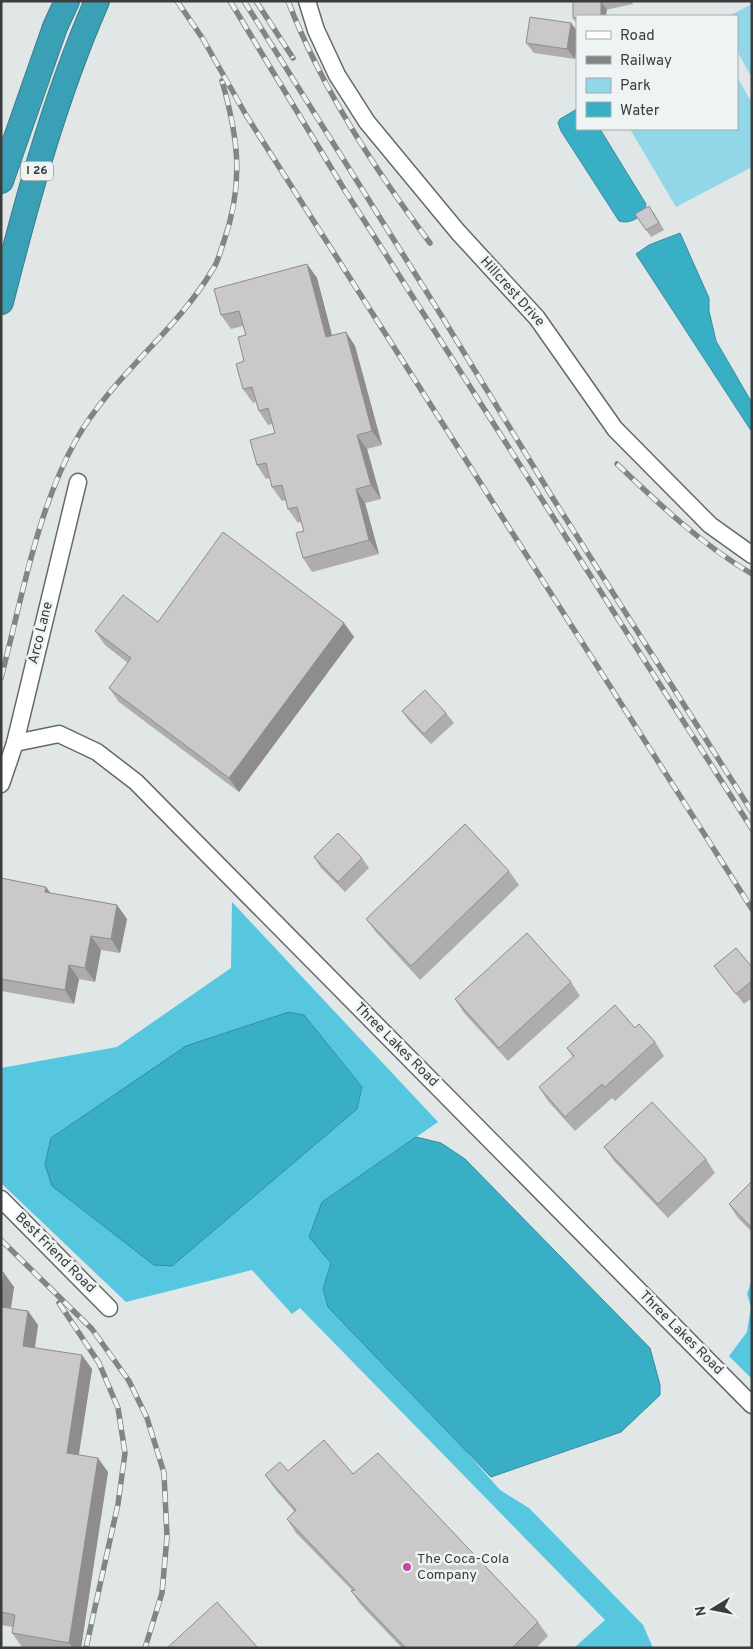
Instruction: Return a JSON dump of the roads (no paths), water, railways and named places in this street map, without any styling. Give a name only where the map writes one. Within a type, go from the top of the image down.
[{"type":"highway","name":"I 26","points":[[1,181],[55,27],[67,1]]},
{"type":"highway","name":"I 26","points":[[1,302],[24,211],[79,42],[98,1]]},
{"type":"street","name":"Hillcrest Drive","points":[[307,1],[316,30],[337,75],[367,122],[458,232],[537,318],[615,429],[710,525],[752,555]]},
{"type":"street","name":"Arco Lane","points":[[1,784],[15,743],[78,482]]},
{"type":"street","name":"Three Lakes Road","points":[[15,743],[59,734],[97,752],[136,782],[752,1406]]},
{"type":"street","name":"Best Friend Road","points":[[1,1199],[109,1308]]},
{"type":"water","points":[[576,110],[576,130],[601,130],[646,204],[640,216],[628,222],[619,221],[561,131],[558,123],[560,119]]},
{"type":"water","points":[[680,233],[709,298],[709,311],[716,341],[752,403],[752,432],[636,254],[649,245]]},
{"type":"water","points":[[289,1012],[304,1015],[362,1087],[357,1109],[172,1266],[154,1265],[52,1186],[45,1164],[51,1138],[186,1046]]},
{"type":"water","points":[[416,1137],[441,1143],[465,1159],[650,1348],[660,1385],[660,1395],[621,1432],[491,1477],[328,1307],[323,1289],[331,1263],[309,1237],[322,1202]]},
{"type":"railway","points":[[177,1],[203,39],[246,115],[752,909]]},
{"type":"railway","points":[[230,1],[344,189],[752,829]]},
{"type":"railway","points":[[244,1],[441,315],[554,500],[752,812]]},
{"type":"railway","points":[[256,1],[293,58]]},
{"type":"railway","points":[[288,1],[317,65],[351,127],[369,157],[430,243]]},
{"type":"railway","points":[[1,678],[40,526],[50,496],[76,440],[107,395],[163,334],[198,292],[218,260],[234,202],[237,162],[232,123],[222,81]]},
{"type":"railway","points":[[617,464],[698,537],[752,574]]},
{"type":"railway","points":[[1,1240],[92,1329],[129,1381],[147,1418],[164,1473],[167,1537],[162,1593],[145,1648]]},
{"type":"railway","points":[[59,1303],[99,1363],[118,1408],[125,1453],[118,1504],[86,1648]]},
{"type":"place","name":"The Coca-Cola Company","points":[[407,1567]]}]
